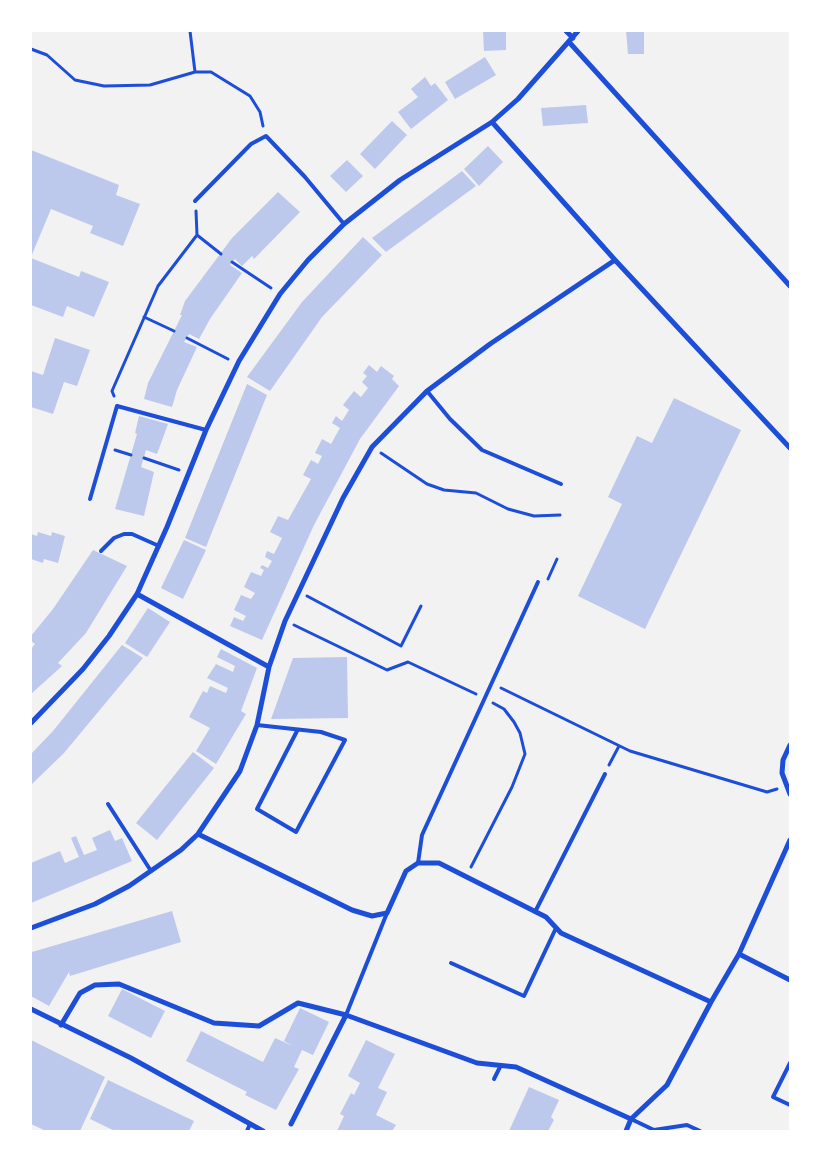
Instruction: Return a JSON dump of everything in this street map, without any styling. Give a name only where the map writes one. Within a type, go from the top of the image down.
[{"type":"street","points":[[566,31],[571,40],[790,286]]},
{"type":"street","points":[[31,723],[83,669],[109,636],[137,594],[159,546],[206,430],[238,364],[280,294],[308,260],[344,224],[400,180],[492,122],[518,99],[578,31]]},
{"type":"street","points":[[492,122],[615,260],[790,448]]},
{"type":"street","points":[[31,928],[95,904],[151,872],[198,834],[226,795],[240,771],[257,725],[269,667],[285,621],[343,498],[372,447],[427,390],[490,344],[615,260]]},
{"type":"street","points":[[137,594],[269,667]]},
{"type":"street","points":[[790,746],[782,760],[782,773],[790,794]]},
{"type":"street","points":[[198,834],[352,910],[372,916],[387,913],[406,871],[418,863],[439,863],[546,917],[561,933],[710,1002]]},
{"type":"street","points":[[626,1131],[632,1119],[667,1085],[710,1002],[739,954],[790,840]]},
{"type":"street","points":[[739,954],[790,980]]},
{"type":"street","points":[[61,1025],[80,993],[95,985],[119,984],[214,1023],[259,1026],[298,1003],[346,1015],[477,1063],[516,1067],[632,1119]]},
{"type":"street","points":[[31,1008],[61,1025],[131,1058],[263,1131]]},
{"type":"street","points":[[291,1124],[346,1015]]},
{"type":"lane","points":[[195,201],[251,144],[266,136],[305,177],[344,224]]},
{"type":"lane","points":[[427,390],[450,419],[482,450],[561,484]]},
{"type":"lane","points":[[90,499],[117,406],[206,430]]},
{"type":"lane","points":[[101,551],[114,538],[124,534],[132,534],[159,546]]},
{"type":"lane","points":[[418,863],[422,835],[538,582]]},
{"type":"lane","points":[[257,725],[297,731],[321,732],[345,740],[296,832],[257,809],[297,731]]},
{"type":"lane","points":[[535,912],[605,774]]},
{"type":"lane","points":[[108,804],[151,872]]},
{"type":"lane","points":[[346,1015],[387,913]]},
{"type":"lane","points":[[450,963],[524,996],[556,928]]},
{"type":"lane","points":[[790,1063],[773,1097],[790,1105]]},
{"type":"lane","points":[[494,1079],[501,1065]]},
{"type":"lane","points":[[632,1119],[654,1130],[687,1125],[700,1131]]},
{"type":"lane","points":[[247,1131],[250,1124]]},
{"type":"path","points":[[190,31],[195,72]]},
{"type":"path","points":[[31,49],[47,55],[76,80],[104,86],[150,85],[195,72],[211,72],[250,96],[260,112],[266,136]]},
{"type":"path","points":[[117,406],[112,391],[158,286],[197,235],[195,201]]},
{"type":"path","points":[[197,235],[221,254]]},
{"type":"path","points":[[232,262],[280,294]]},
{"type":"path","points":[[144,317],[174,331]]},
{"type":"path","points":[[186,338],[238,364]]},
{"type":"path","points":[[105,446],[131,455]]},
{"type":"path","points":[[372,447],[427,484],[444,490],[476,493],[508,508],[534,516],[560,515]]},
{"type":"path","points":[[144,458],[189,473]]},
{"type":"path","points":[[298,591],[401,646],[421,606]]},
{"type":"path","points":[[285,621],[387,670],[408,662],[504,708],[514,722],[520,733],[525,754],[512,787],[467,877]]},
{"type":"path","points":[[492,683],[630,751],[767,792],[787,785]]},
{"type":"path","points":[[605,774],[619,746]]},
{"type":"building","points":[[483,31],[506,31],[506,50],[484,51]]},
{"type":"building","points":[[626,31],[644,31],[644,54],[628,54]]},
{"type":"building","points":[[485,57],[496,75],[455,99],[445,82]]},
{"type":"building","points":[[425,77],[431,86],[435,83],[448,100],[411,129],[398,112],[418,97],[411,89]]},
{"type":"building","points":[[586,105],[588,123],[543,126],[541,108]]},
{"type":"building","points":[[392,121],[407,135],[375,169],[360,154]]},
{"type":"building","points":[[488,146],[503,162],[479,186],[464,169]]},
{"type":"building","points":[[31,150],[119,185],[116,195],[140,204],[123,246],[90,233],[93,226],[51,209],[31,257]]},
{"type":"building","points":[[347,160],[363,176],[346,192],[330,176]]},
{"type":"building","points":[[462,171],[476,186],[386,252],[372,238]]},
{"type":"building","points":[[278,192],[300,212],[254,259],[252,256],[242,266],[235,259],[230,265],[242,273],[210,319],[199,339],[189,334],[184,342],[197,347],[177,390],[172,407],[144,399],[148,383],[182,315],[180,315],[185,301],[232,238]]},
{"type":"building","points":[[363,237],[382,255],[322,317],[270,391],[247,377],[302,302]]},
{"type":"building","points":[[31,258],[79,277],[81,271],[109,282],[94,317],[67,306],[63,317],[31,305]]},
{"type":"building","points":[[55,338],[90,350],[77,386],[64,382],[53,414],[31,407],[31,371],[43,375]]},
{"type":"building","points":[[369,365],[377,372],[381,366],[394,376],[392,379],[399,386],[360,439],[314,525],[262,640],[230,626],[234,617],[243,621],[246,616],[234,610],[241,595],[251,599],[255,593],[244,587],[251,572],[261,576],[264,570],[260,568],[262,565],[268,568],[272,561],[265,557],[267,551],[274,554],[282,538],[270,532],[278,516],[288,520],[311,479],[303,475],[311,460],[318,464],[322,456],[315,453],[322,439],[331,444],[340,428],[332,423],[336,416],[342,421],[349,410],[343,405],[354,391],[361,397],[368,388],[362,382],[367,376],[363,373]]},
{"type":"building","points":[[247,384],[267,395],[206,547],[185,538]]},
{"type":"building","points":[[674,398],[741,430],[645,629],[578,596],[622,504],[608,497],[637,436],[652,443]]},
{"type":"building","points":[[139,416],[168,424],[157,454],[146,450],[141,467],[154,472],[144,516],[115,509],[137,434],[135,433]]},
{"type":"building","points":[[38,532],[51,536],[52,532],[65,536],[58,563],[44,559],[43,563],[31,559],[31,534],[37,536]]},
{"type":"building","points":[[184,540],[206,550],[183,599],[161,588]]},
{"type":"building","points":[[93,550],[127,566],[86,633],[58,663],[62,666],[31,694],[31,649],[35,644],[31,641],[31,636],[53,609]]},
{"type":"building","points":[[148,608],[170,622],[147,657],[125,643]]},
{"type":"building","points":[[122,645],[143,658],[64,753],[31,785],[31,754],[53,731]]},
{"type":"building","points":[[221,649],[257,668],[241,711],[246,714],[216,764],[196,751],[210,728],[189,717],[203,691],[207,693],[210,686],[226,693],[228,688],[207,678],[216,664],[233,672],[235,666],[217,657]]},
{"type":"building","points":[[347,657],[348,718],[271,719],[293,658]]},
{"type":"building","points":[[193,752],[214,768],[157,840],[136,823]]},
{"type":"building","points":[[110,830],[115,841],[122,838],[132,861],[31,903],[31,863],[60,851],[65,863],[79,857],[71,838],[76,836],[84,855],[97,850],[92,838]]},
{"type":"building","points":[[172,911],[181,942],[70,976],[69,972],[49,1006],[31,996],[32,952]]},
{"type":"building","points":[[122,989],[165,1011],[151,1038],[108,1016]]},
{"type":"building","points":[[300,1008],[329,1022],[313,1055],[302,1050],[294,1067],[299,1069],[276,1110],[245,1095],[247,1092],[186,1061],[201,1031],[263,1062],[275,1038],[293,1046],[284,1041]]},
{"type":"building","points":[[31,1040],[105,1077],[80,1131],[46,1131],[31,1124]]},
{"type":"building","points":[[366,1040],[395,1054],[378,1088],[387,1092],[376,1115],[396,1125],[392,1131],[337,1131],[344,1116],[340,1114],[351,1093],[354,1095],[360,1083],[348,1076]]},
{"type":"building","points":[[108,1080],[194,1121],[189,1131],[115,1131],[90,1119]]},
{"type":"building","points":[[529,1087],[559,1100],[551,1117],[554,1120],[548,1131],[509,1131]]}]
